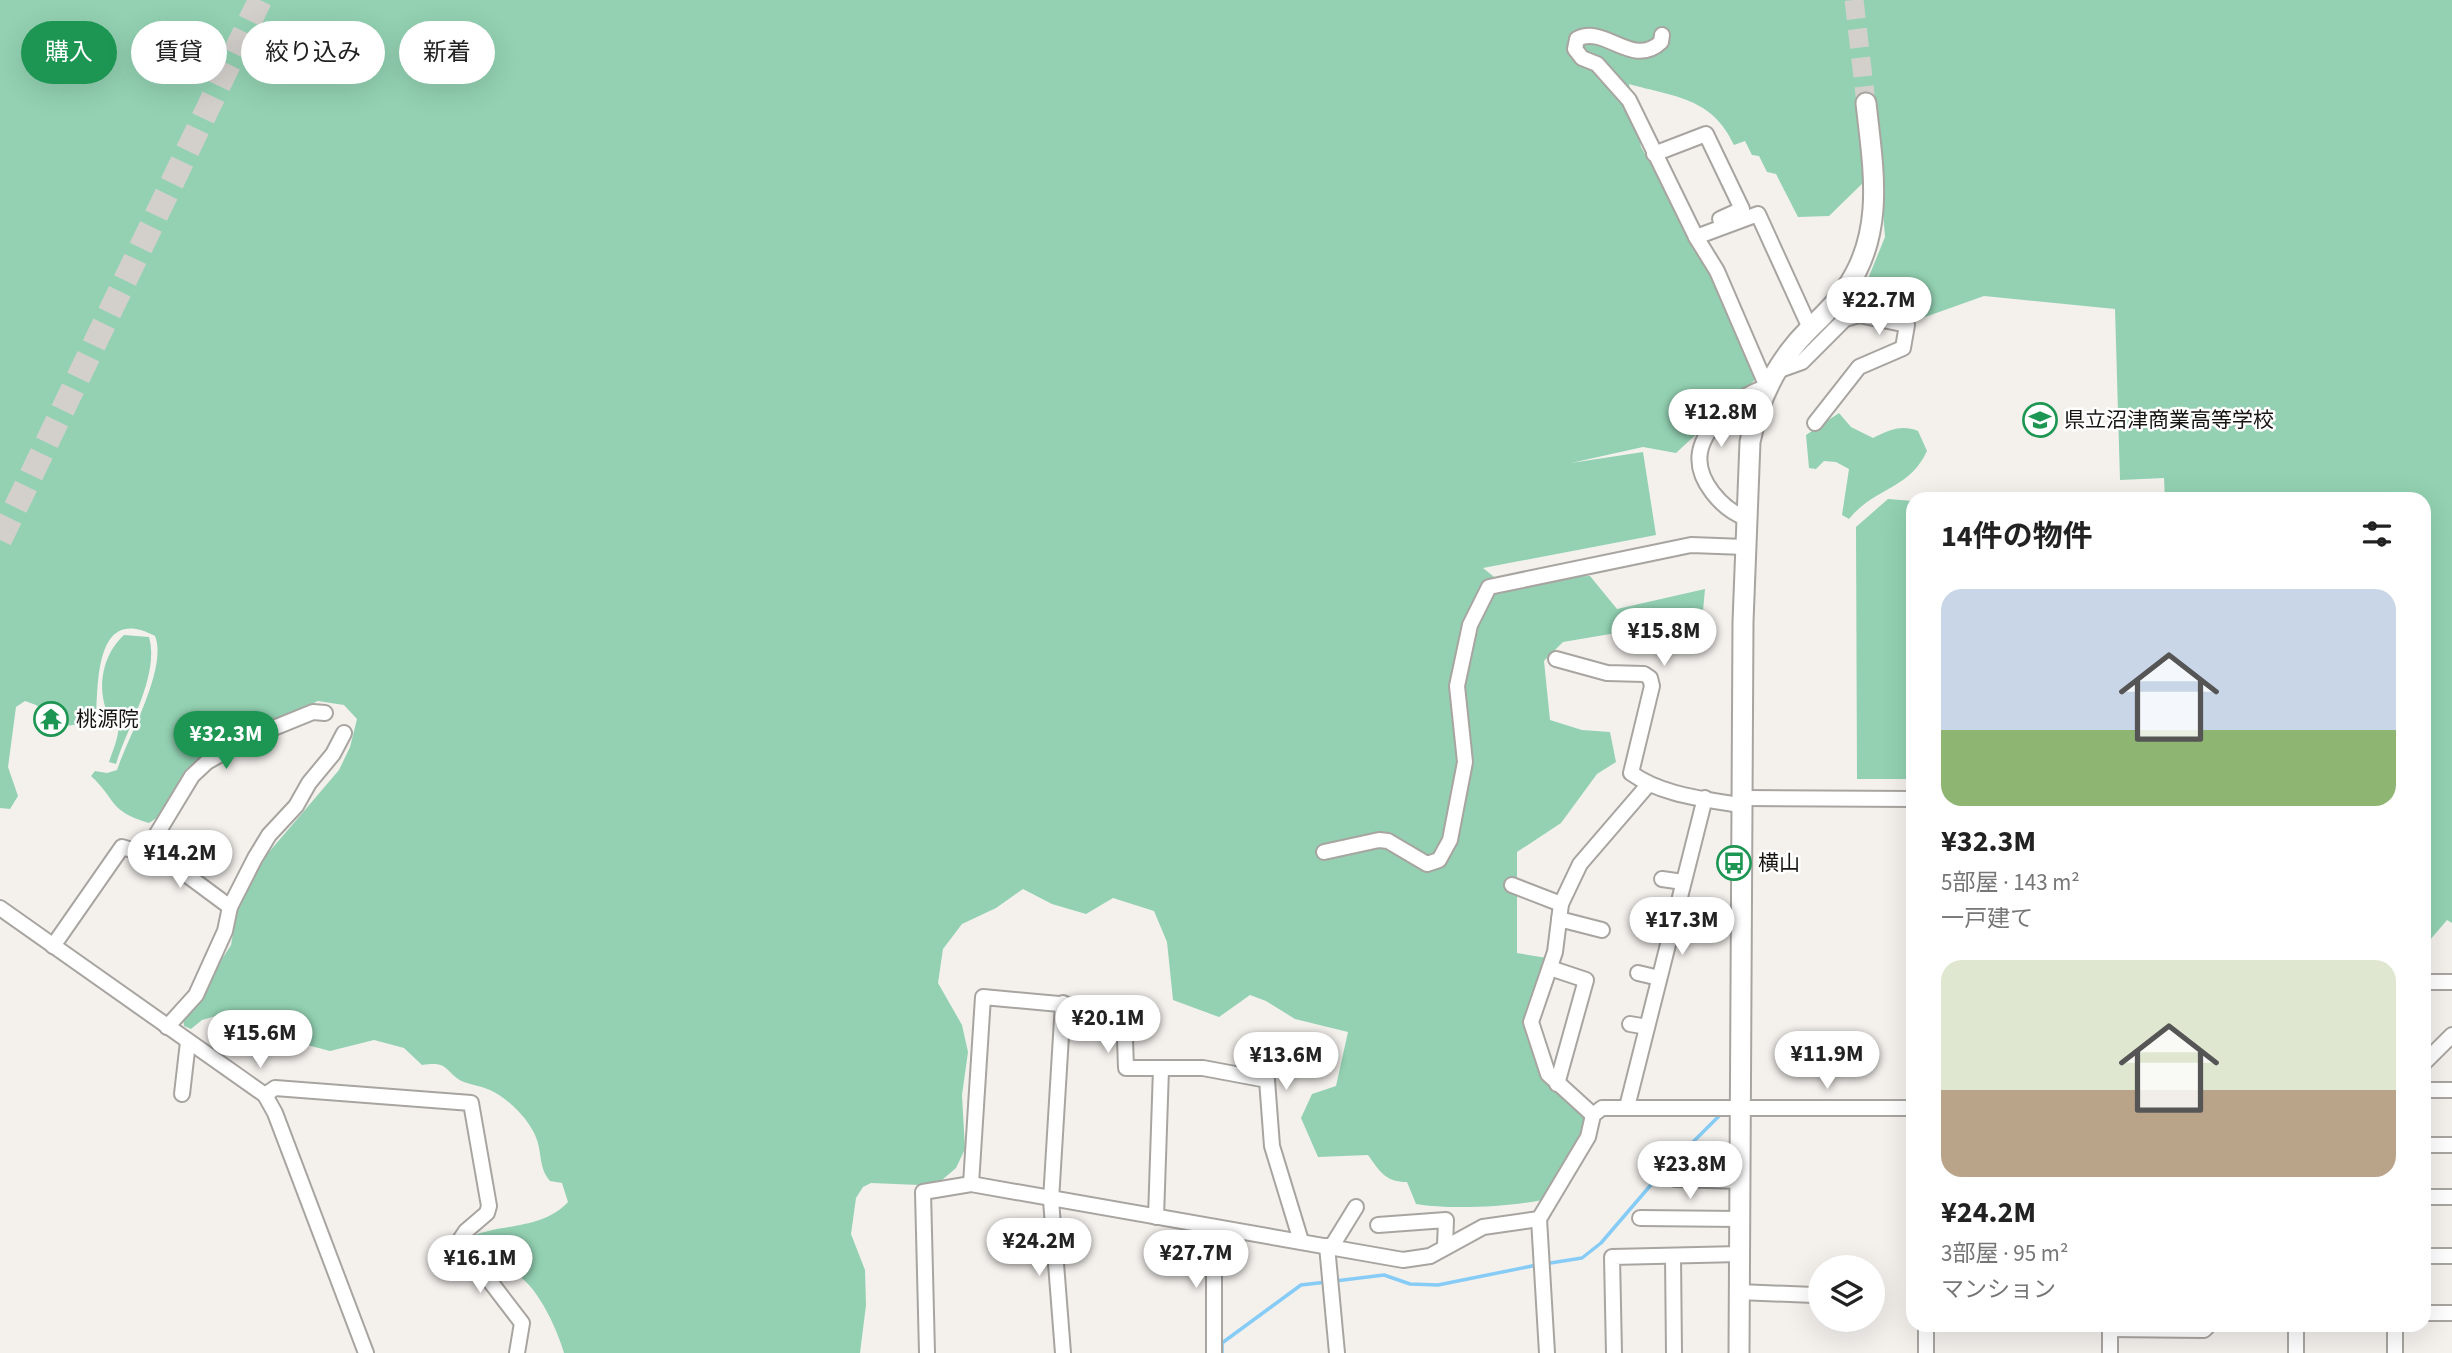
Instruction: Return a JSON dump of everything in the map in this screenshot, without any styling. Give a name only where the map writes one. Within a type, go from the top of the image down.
[{"type":"main road","points":[[1739,1353],[1745,547],[1750,442],[1755,416],[1772,379],[1810,328],[1846,290],[1868,241],[1876,194],[1866,103]]},
{"type":"street","points":[[1662,35],[1661,42],[1645,51],[1628,50],[1597,34],[1586,34],[1577,39],[1575,49],[1582,58],[1597,64],[1629,100],[1696,237],[1717,271],[1772,379]]},
{"type":"street","points":[[1654,154],[1706,134],[1742,209],[1716,220],[1714,230]]},
{"type":"street","points":[[1696,237],[1758,214],[1810,328]]},
{"type":"street","points":[[1746,518],[1734,514],[1716,499],[1701,468],[1700,452],[1718,419],[1752,391],[1802,362],[1845,319],[1858,315],[1906,325],[1903,348],[1859,366],[1815,424]]},
{"type":"street","points":[[1324,852],[1379,840],[1388,841],[1427,864],[1439,860],[1450,840],[1465,762],[1457,686],[1470,625],[1489,587],[1691,545],[1745,547]]},
{"type":"street","points":[[1556,659],[1606,673],[1644,674],[1650,678],[1651,686],[1631,773],[1648,785],[1704,798],[1744,802],[1906,799]]},
{"type":"street","points":[[53,946],[122,848],[135,851],[149,847],[192,776],[207,762],[249,738],[313,712],[325,713]]},
{"type":"street","points":[[167,1027],[196,995],[225,931],[230,907],[269,835],[296,806],[342,740],[344,733]]},
{"type":"street","points":[[1593,1115],[1548,1074],[1531,1022],[1550,968],[1561,904],[1580,864],[1648,785]]},
{"type":"street","points":[[1627,1107],[1704,798]]},
{"type":"street","points":[[149,847],[230,907]]},
{"type":"street","points":[[1661,878],[1683,882]]},
{"type":"street","points":[[1512,885],[1561,904]]},
{"type":"street","points":[[0,908],[265,1095],[275,1113],[366,1353]]},
{"type":"street","points":[[1559,919],[1602,930]]},
{"type":"street","points":[[1651,926],[1671,930]]},
{"type":"street","points":[[1550,968],[1586,980],[1557,1084]]},
{"type":"street","points":[[1638,973],[1659,978]]},
{"type":"street","points":[[2431,982],[2452,982]]},
{"type":"street","points":[[971,1185],[982,998],[1124,1010],[1126,1068],[1203,1068],[1268,1080],[1272,1146],[1301,1241]]},
{"type":"street","points":[[1063,1003],[1051,1200],[1063,1353]]},
{"type":"street","points":[[1630,1024],[1647,1027]]},
{"type":"street","points":[[2431,1053],[2452,1035]]},
{"type":"street","points":[[183,1094],[188,1042]]},
{"type":"street","points":[[1156,1217],[1161,1069]]},
{"type":"street","points":[[265,1095],[275,1088],[469,1101],[486,1138],[492,1176],[487,1213]]},
{"type":"street","points":[[2431,1090],[2452,1090]]},
{"type":"street","points":[[1547,1353],[1539,1219],[1588,1137],[1593,1115],[1602,1108],[1906,1108]]},
{"type":"street","points":[[2431,1145],[2452,1145]]},
{"type":"street","points":[[1675,1179],[1740,1181]]},
{"type":"street","points":[[927,1353],[923,1192],[971,1185],[1404,1260],[1430,1256],[1483,1227],[1539,1219]]},
{"type":"street","points":[[2431,1197],[2452,1197]]},
{"type":"street","points":[[1337,1353],[1329,1246],[1356,1207]]},
{"type":"street","points":[[503,1210],[487,1213],[466,1231],[452,1252],[458,1265],[486,1276],[522,1323],[517,1353]]},
{"type":"street","points":[[1640,1218],[1740,1219]]},
{"type":"street","points":[[1378,1225],[1446,1220],[1446,1245]]},
{"type":"street","points":[[1214,1227],[1214,1353]]},
{"type":"street","points":[[1614,1353],[1612,1257],[1740,1254]]},
{"type":"street","points":[[1673,1256],[1674,1353]]},
{"type":"street","points":[[2431,1256],[2452,1256]]},
{"type":"street","points":[[1740,1292],[1808,1294]]},
{"type":"street","points":[[2431,1313],[2452,1313]]},
{"type":"street","points":[[1926,1332],[1926,1353]]},
{"type":"street","points":[[2110,1332],[2110,1353]]},
{"type":"street","points":[[2297,1332],[2297,1353]]},
{"type":"street","points":[[2395,1332],[2395,1353]]},
{"type":"green space","points":[[0,0],[2452,0],[2452,923],[2447,920],[2431,939],[2431,492],[2165,492],[2164,478],[2120,480],[2115,309],[1984,296],[1911,322],[1863,291],[1885,237],[1881,186],[1868,178],[1829,216],[1798,217],[1776,174],[1767,172],[1759,156],[1752,155],[1745,141],[1734,145],[1715,117],[1690,101],[1629,84],[1641,147],[1721,287],[1757,378],[1676,453],[1643,447],[1571,463],[1643,452],[1656,535],[1483,568],[1498,580],[1590,576],[1617,609],[1705,589],[1703,611],[1681,622],[1563,642],[1544,661],[1550,720],[1582,730],[1610,732],[1616,762],[1597,774],[1561,823],[1517,852],[1517,953],[1553,959],[1529,1025],[1538,1065],[1593,1115],[1551,1198],[1484,1207],[1416,1204],[1407,1182],[1384,1175],[1368,1155],[1318,1157],[1301,1118],[1312,1094],[1336,1086],[1348,1032],[1295,1019],[1266,1001],[1250,995],[1219,1017],[1173,1000],[1167,942],[1154,911],[1113,898],[1086,914],[1052,904],[1023,889],[996,908],[962,924],[943,949],[938,983],[962,1025],[968,1052],[962,1095],[965,1149],[956,1168],[942,1180],[919,1185],[871,1183],[863,1187],[856,1198],[851,1234],[865,1270],[866,1305],[860,1353],[564,1353],[544,1307],[521,1277],[476,1265],[465,1260],[463,1252],[470,1237],[534,1222],[558,1211],[568,1202],[562,1183],[550,1181],[546,1176],[534,1133],[511,1104],[490,1090],[464,1082],[443,1066],[422,1065],[404,1048],[374,1040],[330,1051],[284,1039],[274,1043],[254,1037],[245,1040],[216,1016],[202,1020],[191,1029],[184,1026],[183,1019],[231,945],[237,910],[263,859],[339,770],[350,747],[357,719],[344,705],[318,701],[209,751],[188,768],[158,817],[149,823],[136,819],[119,809],[91,776],[95,771],[107,773],[117,770],[145,703],[156,666],[158,650],[155,636],[135,629],[120,630],[110,639],[103,653],[97,689],[96,722],[93,727],[87,723],[66,726],[36,705],[25,701],[16,707],[8,767],[18,796],[10,809],[0,808]]},
{"type":"green space","points":[[1839,413],[1851,427],[1873,438],[1900,428],[1918,431],[1927,451],[1911,474],[1870,500],[1849,519],[1842,515],[1849,469],[1836,462],[1824,461],[1816,469],[1809,468],[1806,435]]},
{"type":"green space","points":[[1888,499],[1906,500],[1906,779],[1857,779],[1856,527]]},
{"type":"green space","points":[[124,635],[149,637],[151,652],[150,668],[141,701],[116,764],[109,762],[117,738],[118,720],[116,714],[108,714],[102,682],[111,652]]},
{"type":"waterway","points":[[1544,1264],[1582,1258],[1601,1243],[1656,1179],[1719,1116]]},
{"type":"waterway","points":[[1335,1281],[1384,1275],[1410,1284],[1438,1285],[1537,1265]]},
{"type":"waterway","points":[[1222,1353],[1222,1343],[1301,1285],[1327,1282]]},
{"type":"tunnel","points":[[0,540],[260,0]]},
{"type":"tunnel","points":[[1854,0],[1866,103]]},
{"type":"place","name":"県立沼津商業高等学校","points":[[2040,420]]},
{"type":"place","name":"桃源院","points":[[51,719]]},
{"type":"place","name":"横山","points":[[1734,863]]}]
